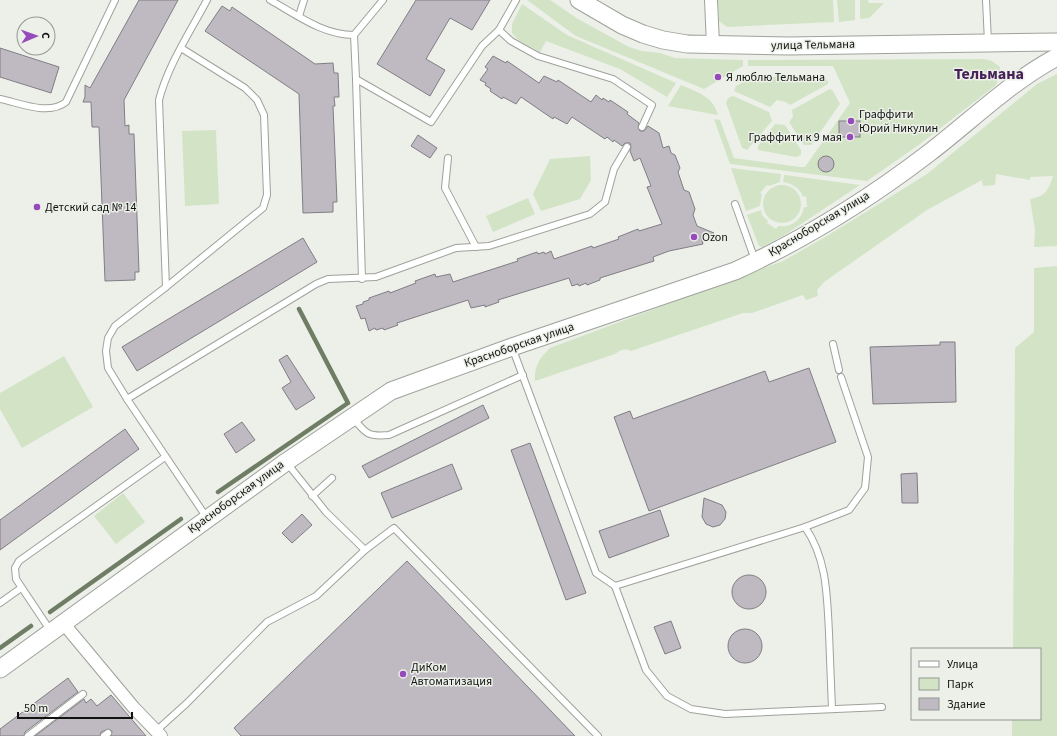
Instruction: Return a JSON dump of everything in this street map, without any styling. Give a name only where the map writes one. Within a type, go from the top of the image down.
[{"type":"street","name":"улица Тельмана","points":[[579,0],[622,25],[643,34],[664,40],[713,45],[789,46],[1057,42]]},
{"type":"street","points":[[711,0],[713,45]]},
{"type":"street","name":"Красноборская улица","points":[[0,669],[207,518],[286,462],[391,391],[512,347],[728,274],[755,262],[793,242],[879,188],[927,154],[1036,68],[1057,57]]},
{"type":"street","points":[[58,628],[159,734]]},
{"type":"lane","points":[[0,99],[49,109],[61,106],[66,102],[115,0]]},
{"type":"lane","points":[[166,286],[159,100],[161,90],[181,48],[207,0]]},
{"type":"lane","points":[[270,0],[322,29],[334,34],[354,35]]},
{"type":"lane","points":[[299,16],[304,0]]},
{"type":"lane","points":[[362,279],[354,35],[382,0]]},
{"type":"lane","points":[[356,79],[431,122],[482,46],[499,30],[516,0]]},
{"type":"lane","points":[[986,0],[988,42]]},
{"type":"lane","points":[[499,30],[511,41],[538,56],[613,79],[630,89],[652,105],[642,127]]},
{"type":"lane","points":[[181,48],[246,88],[257,100],[264,115],[267,195],[263,208],[115,326],[108,338],[106,351],[108,368],[126,399],[207,518]]},
{"type":"lane","points":[[126,399],[316,284],[328,279],[362,279],[376,277],[456,248],[489,246],[590,214],[605,202],[614,169],[627,147]]},
{"type":"lane","points":[[448,158],[445,188],[476,246]]},
{"type":"lane","points":[[735,204],[755,262]]},
{"type":"lane","points":[[833,344],[839,370]]},
{"type":"lane","points":[[512,347],[596,573],[615,586],[646,670],[667,696],[691,710],[725,714],[882,707]]},
{"type":"lane","points":[[353,417],[364,432],[374,437],[389,435],[523,375]]},
{"type":"lane","points":[[615,586],[806,527],[849,510],[865,488],[868,457],[841,378]]},
{"type":"lane","points":[[58,628],[21,588],[16,579],[15,568],[19,561],[165,457]]},
{"type":"lane","points":[[286,462],[326,512],[365,550]]},
{"type":"lane","points":[[312,496],[332,478]]},
{"type":"lane","points":[[806,527],[814,540],[824,568],[827,588],[832,709]]},
{"type":"lane","points":[[159,734],[187,703],[267,622],[316,596],[365,550],[394,528],[598,736]]},
{"type":"lane","points":[[0,603],[21,588]]},
{"type":"lane","points":[[28,736],[83,694]]},
{"type":"green space","points":[[527,0],[550,0],[578,19],[629,47],[642,51],[660,53],[675,58],[743,60],[743,66],[704,89],[576,36]]},
{"type":"green space","points":[[718,0],[833,0],[834,22],[727,27],[719,21]]},
{"type":"green space","points":[[837,0],[855,0],[855,20],[839,22]]},
{"type":"green space","points":[[860,0],[868,0],[869,3],[884,3],[869,18],[860,19]]},
{"type":"green space","points":[[522,4],[567,35],[676,83],[667,97],[620,69],[546,41],[540,52],[518,40],[512,33],[512,24]]},
{"type":"green space","points":[[984,59],[992,61],[1000,67],[996,85],[920,144],[867,181],[730,164],[714,119],[720,120],[734,158],[805,167],[850,103],[833,66],[748,66],[748,60]]},
{"type":"green space","points":[[1057,74],[1057,246],[1034,247],[1035,230],[1030,199],[1040,196],[1046,192],[1050,186],[1053,176],[1030,177],[1030,180],[996,174],[995,185],[983,186],[982,180],[927,210],[824,282],[817,290],[818,296],[806,300],[803,295],[752,313],[743,313],[631,351],[622,350],[615,354],[535,381],[538,362],[550,348],[783,261],[827,236],[927,174],[1037,84]]},
{"type":"green space","points":[[752,77],[825,77],[828,84],[790,105],[786,102],[777,100],[770,107],[734,91],[736,86]]},
{"type":"green space","points":[[681,85],[708,99],[716,109],[718,115],[668,106]]},
{"type":"green space","points":[[830,89],[833,91],[840,104],[811,145],[804,145],[789,122],[793,117],[792,110]]},
{"type":"green space","points":[[733,96],[769,112],[772,121],[747,150],[742,148],[726,103],[728,98]]},
{"type":"green space","points":[[775,124],[785,125],[801,150],[801,155],[796,157],[758,150],[758,146]]},
{"type":"green space","points":[[216,130],[219,204],[185,206],[182,131]]},
{"type":"green space","points":[[590,156],[591,180],[580,199],[541,211],[533,194],[550,159]]},
{"type":"green space","points":[[731,168],[781,174],[780,182],[769,186],[767,185],[760,193],[762,194],[760,206],[746,211]]},
{"type":"green space","points":[[784,175],[860,185],[783,236],[762,247],[759,246],[747,215],[761,210],[762,215],[768,221],[767,223],[776,229],[778,226],[791,225],[798,220],[804,207],[807,207],[806,196],[803,197],[796,187],[783,182]]},
{"type":"green space","points":[[782,185],[795,191],[801,204],[795,217],[782,223],[769,217],[763,204],[769,191]]},
{"type":"green space","points":[[528,198],[535,214],[493,232],[486,216]]},
{"type":"green space","points":[[1057,266],[1057,736],[1012,736],[1012,720],[1041,720],[1041,648],[1013,648],[1015,348],[1034,332],[1034,268]]},
{"type":"green space","points":[[64,356],[93,407],[22,448],[0,409],[0,393]]},
{"type":"green space","points":[[123,493],[145,522],[116,544],[94,516]]},
{"type":"building","points":[[139,0],[178,0],[124,100],[125,126],[129,125],[129,134],[134,134],[139,272],[135,272],[135,280],[105,281],[99,127],[92,127],[91,102],[83,102],[85,97],[85,85],[90,88]]},
{"type":"building","points":[[416,0],[490,0],[472,30],[450,18],[426,59],[445,70],[430,96],[377,64]]},
{"type":"building","points":[[222,6],[230,11],[232,7],[315,64],[333,63],[334,73],[338,73],[339,97],[334,97],[335,106],[333,106],[337,202],[333,202],[333,212],[303,213],[299,94],[205,31]]},
{"type":"building","points":[[0,48],[16,53],[16,56],[25,56],[59,67],[51,93],[0,77]]},
{"type":"building","points":[[493,56],[506,63],[507,61],[539,83],[544,76],[557,82],[558,80],[591,102],[596,95],[602,100],[603,98],[609,102],[610,100],[628,112],[627,114],[639,123],[638,128],[640,131],[644,131],[648,126],[659,133],[663,148],[669,146],[671,153],[675,155],[680,168],[678,172],[684,190],[689,192],[695,209],[693,215],[697,226],[714,233],[701,236],[703,244],[669,251],[653,257],[654,261],[600,278],[600,280],[587,285],[586,283],[579,286],[578,284],[572,286],[569,278],[498,300],[499,302],[485,307],[485,305],[471,308],[468,300],[397,323],[398,325],[384,330],[383,328],[376,330],[375,328],[369,331],[365,318],[361,319],[356,306],[363,304],[363,302],[369,300],[369,298],[389,291],[390,293],[416,283],[415,281],[435,274],[436,277],[450,274],[453,282],[518,261],[517,259],[537,252],[538,254],[544,252],[545,254],[551,251],[554,259],[592,246],[593,248],[619,239],[618,237],[638,229],[639,231],[662,224],[647,187],[651,186],[640,158],[634,161],[630,151],[630,143],[625,143],[622,146],[614,140],[613,142],[607,137],[605,139],[572,117],[567,124],[554,117],[553,119],[521,97],[516,104],[503,97],[502,99],[490,91],[491,89],[485,85],[486,83],[480,80],[488,69],[485,67]]},
{"type":"building","points":[[839,121],[860,121],[860,137],[839,137]]},
{"type":"building","points":[[418,135],[437,148],[430,158],[411,146]]},
{"type":"building","points":[[823,156],[829,156],[834,161],[832,170],[829,172],[823,172],[818,167],[818,161]]},
{"type":"building","points":[[303,238],[317,262],[137,371],[122,347]]},
{"type":"building","points":[[940,342],[955,342],[956,402],[873,404],[870,347],[940,345]]},
{"type":"building","points":[[287,355],[315,398],[296,410],[282,388],[291,382],[279,360]]},
{"type":"building","points":[[809,368],[836,442],[649,511],[614,417],[630,411],[633,419],[765,371],[769,382]]},
{"type":"building","points":[[483,405],[489,418],[369,478],[362,466]]},
{"type":"building","points":[[242,422],[255,440],[236,453],[224,434]]},
{"type":"building","points":[[125,429],[139,449],[0,550],[0,520]]},
{"type":"building","points":[[530,443],[586,593],[566,600],[511,450]]},
{"type":"building","points":[[452,464],[462,489],[392,518],[381,493]]},
{"type":"building","points":[[917,473],[918,503],[902,503],[901,474]]},
{"type":"building","points":[[704,498],[722,505],[726,512],[725,519],[720,525],[713,527],[706,524],[702,517]]},
{"type":"building","points":[[660,510],[669,536],[609,558],[599,531]]},
{"type":"building","points":[[302,514],[312,525],[292,543],[282,533]]},
{"type":"building","name":"ДиКом Автоматизация","points":[[407,561],[575,736],[241,736],[234,728]]},
{"type":"building","points":[[746,575],[752,575],[756,576],[763,582],[766,592],[765,599],[759,606],[752,609],[746,609],[742,608],[735,602],[732,595],[732,589],[733,585],[739,578]]},
{"type":"building","points":[[671,621],[681,648],[665,654],[654,627]]},
{"type":"building","points":[[742,629],[748,629],[752,630],[759,636],[762,646],[761,653],[755,660],[748,663],[742,663],[738,662],[731,656],[728,649],[728,643],[729,639],[735,632]]},
{"type":"building","points":[[68,678],[78,692],[25,732],[24,736],[0,736],[0,729]]},
{"type":"building","points":[[111,695],[146,736],[111,736],[112,731],[108,729],[101,732],[100,736],[35,736],[84,699],[86,703],[91,699],[97,706]]},
{"type":"waterway","points":[[218,492],[348,403],[299,309]]},
{"type":"waterway","points":[[50,612],[181,519]]},
{"type":"waterway","points":[[0,648],[31,626]]},
{"type":"place","name":"Я люблю Тельмана","points":[[718,77]]},
{"type":"place","name":"Граффити Юрий Никулин","points":[[851,121]]},
{"type":"place","name":"Граффити к 9 мая","points":[[850,137]]},
{"type":"place","name":"Детский сад № 14","points":[[37,207]]},
{"type":"place","name":"Ozon","points":[[694,237]]},
{"type":"place","name":"ДиКом Автоматизация","points":[[403,674]]},
{"type":"district","name":"Тельмана","points":[[989,74]]}]
